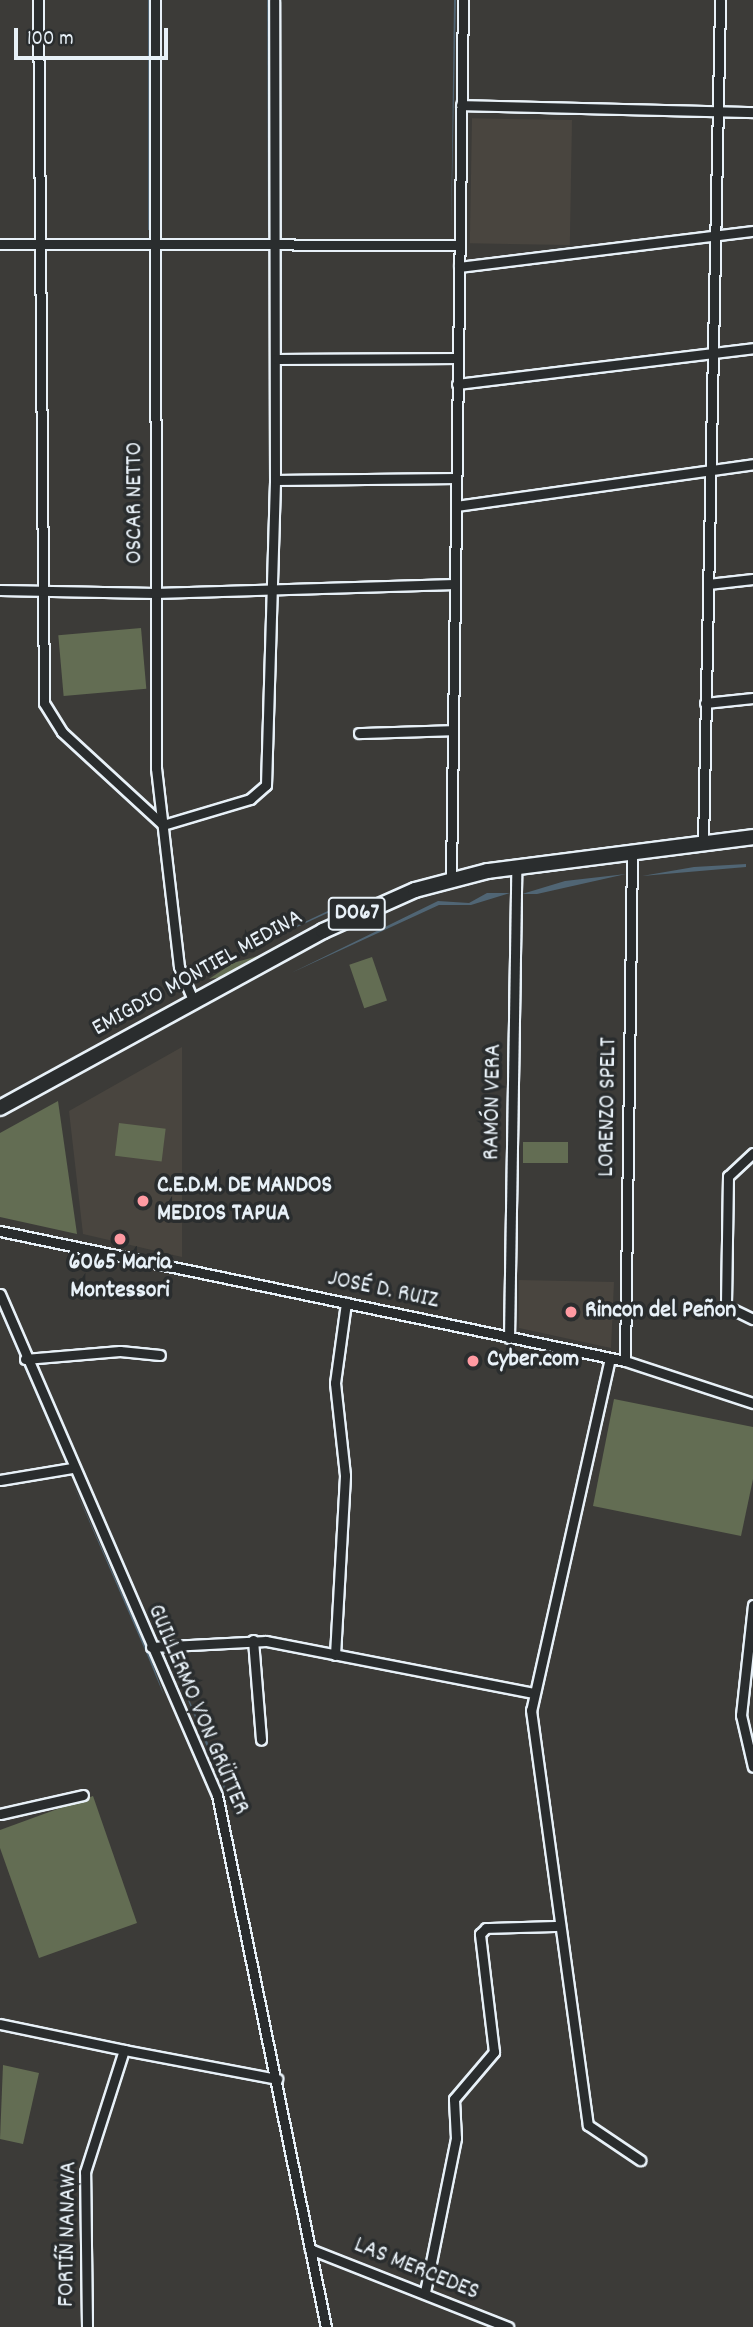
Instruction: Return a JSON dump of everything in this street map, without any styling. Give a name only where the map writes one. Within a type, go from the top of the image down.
[{"type":"main road","name":"EMIGDIO MONTIEL MEDINA","points":[[0,1108],[373,906],[451,879],[516,867],[753,837]]},
{"type":"street","points":[[38,0],[40,589],[44,703],[51,721],[163,825],[250,799],[266,785],[275,480],[274,0]]},
{"type":"street","name":"OSCAR NETTO","points":[[155,0],[156,768],[179,967],[194,1002]]},
{"type":"street","points":[[451,879],[463,0]]},
{"type":"street","points":[[703,844],[720,0]]},
{"type":"street","points":[[461,105],[753,112]]},
{"type":"street","points":[[459,267],[753,231]]},
{"type":"street","points":[[0,244],[275,240],[459,244]]},
{"type":"street","points":[[457,384],[753,348]]},
{"type":"street","points":[[276,359],[458,358]]},
{"type":"street","points":[[456,506],[753,464]]},
{"type":"street","points":[[275,480],[456,478]]},
{"type":"street","points":[[708,584],[753,579]]},
{"type":"street","points":[[0,590],[155,593],[455,584]]},
{"type":"street","points":[[705,704],[753,698]]},
{"type":"street","points":[[359,733],[453,730]]},
{"type":"street","name":"LORENZO SPELT","points":[[625,1361],[632,852]]},
{"type":"street","name":"RAMÓN VERA","points":[[509,1338],[516,867]]},
{"type":"street","points":[[753,1153],[728,1176],[726,1306],[753,1319]]},
{"type":"street","name":"JOSÉ D. RUIZ","points":[[0,1231],[625,1361],[753,1403]]},
{"type":"street","name":"GUILLERMO VON GRÜTTER","points":[[0,1294],[72,1468],[217,1795],[326,2327]]},
{"type":"street","points":[[335,1655],[345,1475],[335,1393],[346,1303]]},
{"type":"street","points":[[25,1359],[120,1351],[160,1355]]},
{"type":"street","points":[[610,1358],[533,1693],[559,1926],[588,2125],[640,2160]]},
{"type":"street","points":[[0,1480],[72,1468]]},
{"type":"street","points":[[753,1608],[741,1715],[753,1767]]},
{"type":"street","points":[[253,1640],[261,1740]]},
{"type":"street","points":[[151,1647],[253,1640],[533,1693]]},
{"type":"street","points":[[0,1814],[83,1795]]},
{"type":"street","points":[[425,2292],[456,2138],[454,2099],[494,2052],[480,1934],[486,1928],[559,1926]]},
{"type":"street","points":[[0,2024],[277,2079]]},
{"type":"street","name":"FORTÍÑ NANAWA","points":[[87,2327],[85,2172],[124,2050]]},
{"type":"street","name":"LAS MERCEDES","points":[[310,2249],[425,2292],[508,2327]]},
{"type":"shaded area","points":[[472,118],[572,120],[570,245],[470,243]]},
{"type":"shaded area","points":[[182,1047],[182,1257],[83,1234],[69,1111]]},
{"type":"shaded area","points":[[519,1280],[614,1282],[611,1348],[519,1328]]},
{"type":"green space","points":[[141,628],[146,689],[64,696],[58,635]]},
{"type":"green space","points":[[258,956],[221,977],[209,979],[233,963]]},
{"type":"green space","points":[[372,957],[387,1000],[364,1008],[349,965]]},
{"type":"green space","points":[[58,1101],[77,1234],[0,1217],[0,1133]]},
{"type":"green space","points":[[119,1123],[166,1129],[162,1161],[115,1156]]},
{"type":"green space","points":[[523,1142],[568,1142],[568,1163],[523,1163]]},
{"type":"green space","points":[[614,1399],[753,1427],[753,1479],[741,1536],[593,1506]]},
{"type":"green space","points":[[93,1796],[137,1923],[39,1958],[0,1848],[0,1830]]},
{"type":"green space","points":[[3,2065],[39,2073],[23,2144],[0,2139]]},
{"type":"water","points":[[149,0],[149,230],[148,230]]},
{"type":"water","points":[[268,0],[270,232],[268,232]]},
{"type":"water","points":[[454,0],[456,0],[451,235]]},
{"type":"water","points":[[746,864],[746,867],[642,876],[694,867]]},
{"type":"water","points":[[626,874],[537,894],[522,894],[565,881]]},
{"type":"water","points":[[487,893],[510,893],[471,905],[439,905],[291,973],[438,901],[469,903]]},
{"type":"water","points":[[352,898],[332,911],[210,967],[332,909]]},
{"type":"water","points":[[0,1307],[24,1363],[66,1464],[0,1311]]},
{"type":"water","points":[[70,1477],[150,1656],[164,1696],[148,1657]]},
{"type":"water","points":[[168,1651],[214,1757],[235,1811],[233,1811]]},
{"type":"place","name":"C.E.D.M. DE MANDOS MEDIOS TAPUA","points":[[143,1201]]},
{"type":"place","name":"6065 Maria Montessori","points":[[120,1239]]},
{"type":"place","name":"Rincon del Peñon","points":[[571,1312]]},
{"type":"place","name":"Cyber.com","points":[[473,1361]]}]
